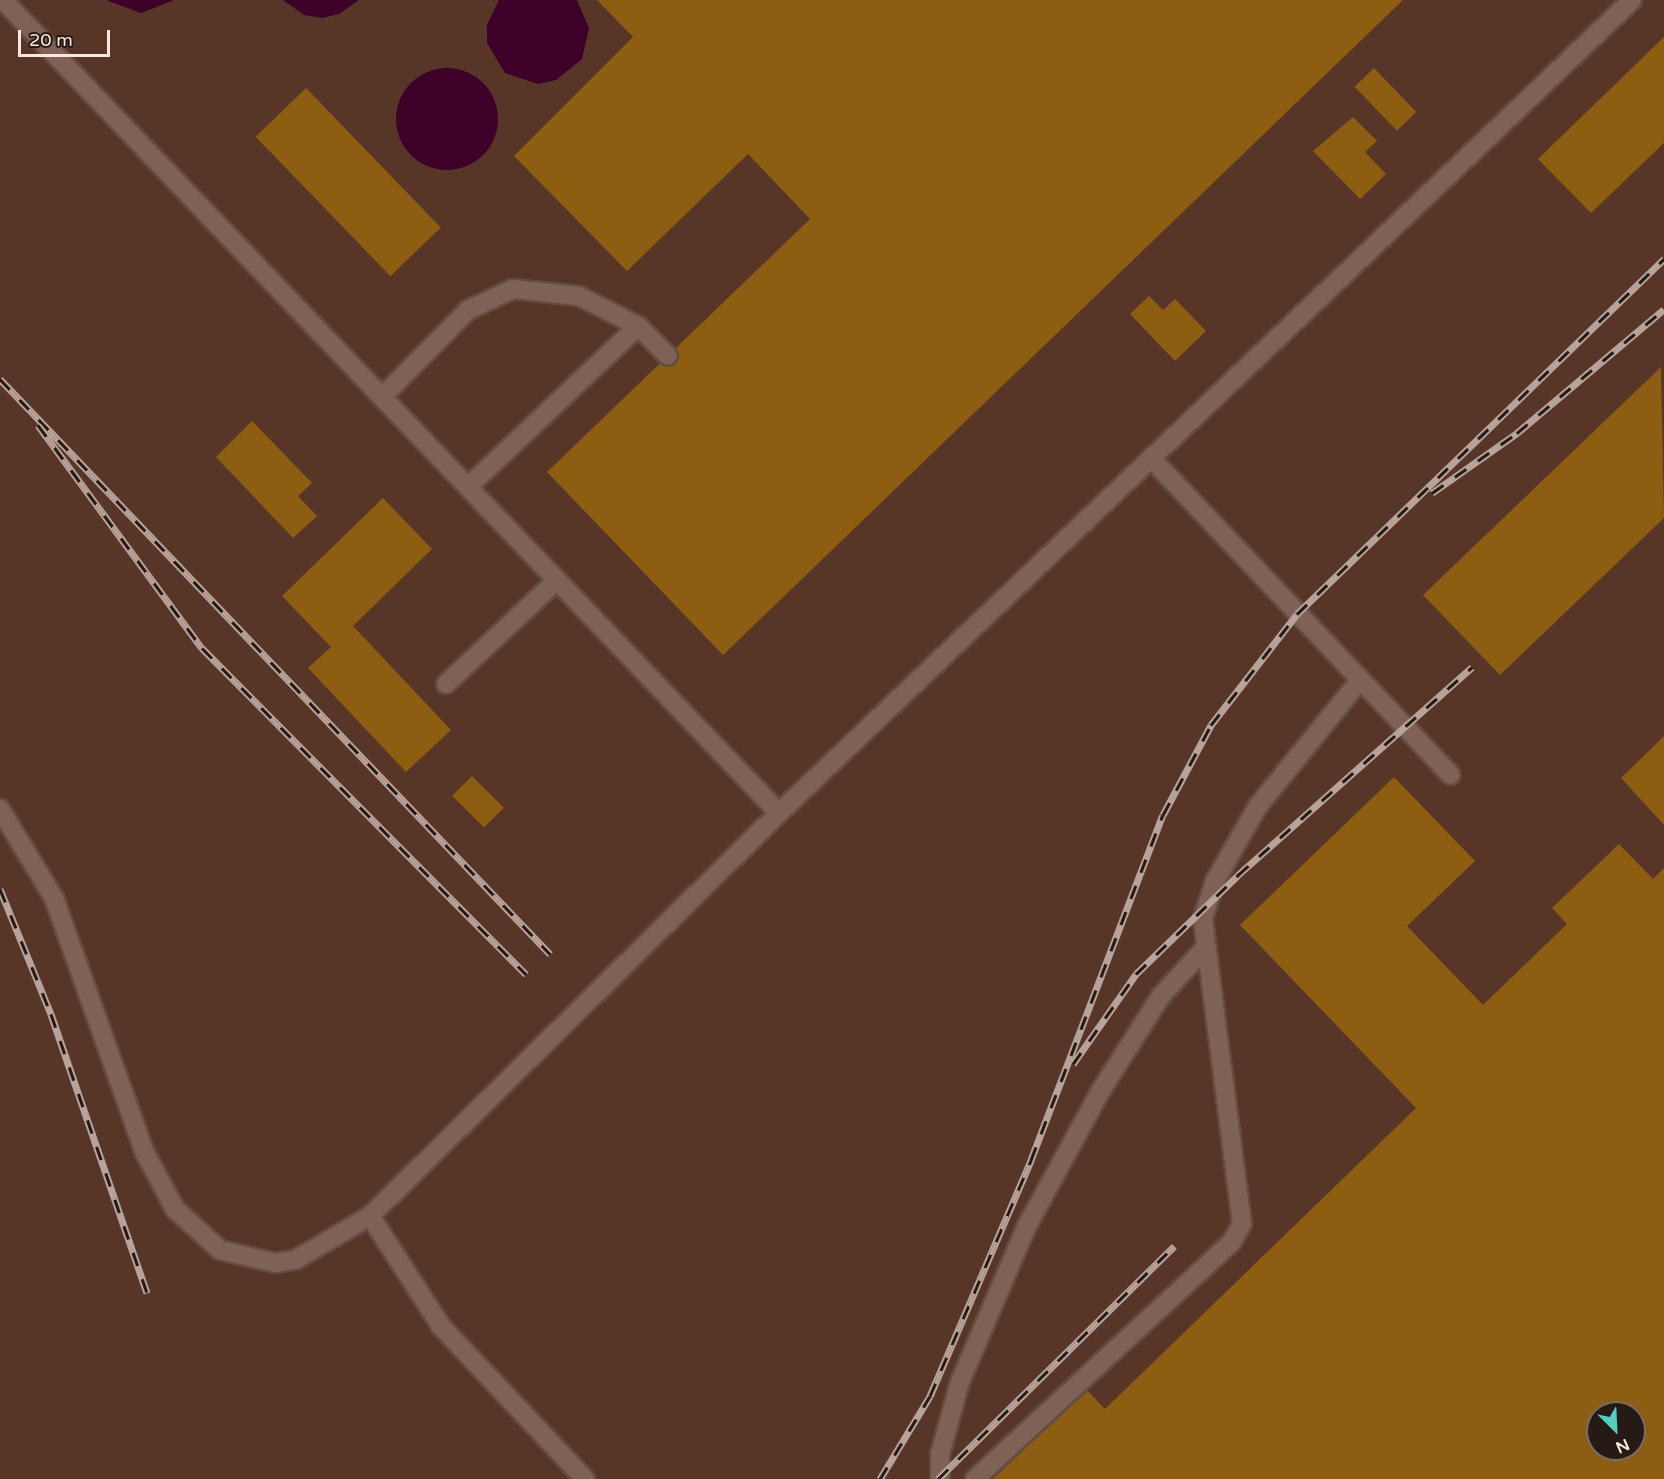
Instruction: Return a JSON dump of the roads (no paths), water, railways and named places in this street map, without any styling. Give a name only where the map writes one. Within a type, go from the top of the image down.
[{"type":"lane","points":[[3,0],[469,486],[778,813]]},
{"type":"lane","points":[[0,809],[54,898],[145,1153],[175,1209],[220,1250],[275,1263],[295,1260],[370,1216],[778,813],[1632,0]]},
{"type":"lane","points":[[383,396],[468,310],[513,289],[579,296],[638,326],[668,356]]},
{"type":"lane","points":[[469,486],[638,326]]},
{"type":"lane","points":[[1151,458],[1451,775]]},
{"type":"lane","points":[[446,684],[557,579]]},
{"type":"lane","points":[[975,1479],[1231,1243],[1242,1224],[1203,950],[1203,918],[1231,850],[1258,806],[1360,680]]},
{"type":"lane","points":[[940,1479],[940,1454],[960,1382],[1027,1226],[1100,1092],[1161,996],[1203,950]]},
{"type":"lane","points":[[370,1216],[441,1326],[585,1479]]},
{"type":"railway","points":[[880,1479],[930,1396],[1031,1160],[1163,815],[1211,725],[1297,614],[1664,259]]},
{"type":"railway","points":[[1432,493],[1517,433],[1664,309]]},
{"type":"railway","points":[[0,379],[550,954]]},
{"type":"railway","points":[[38,425],[202,648],[526,974]]},
{"type":"railway","points":[[1073,1064],[1136,974],[1238,875],[1472,667]]},
{"type":"railway","points":[[0,889],[51,1014],[147,1293]]},
{"type":"railway","points":[[938,1479],[1174,1246]]}]
